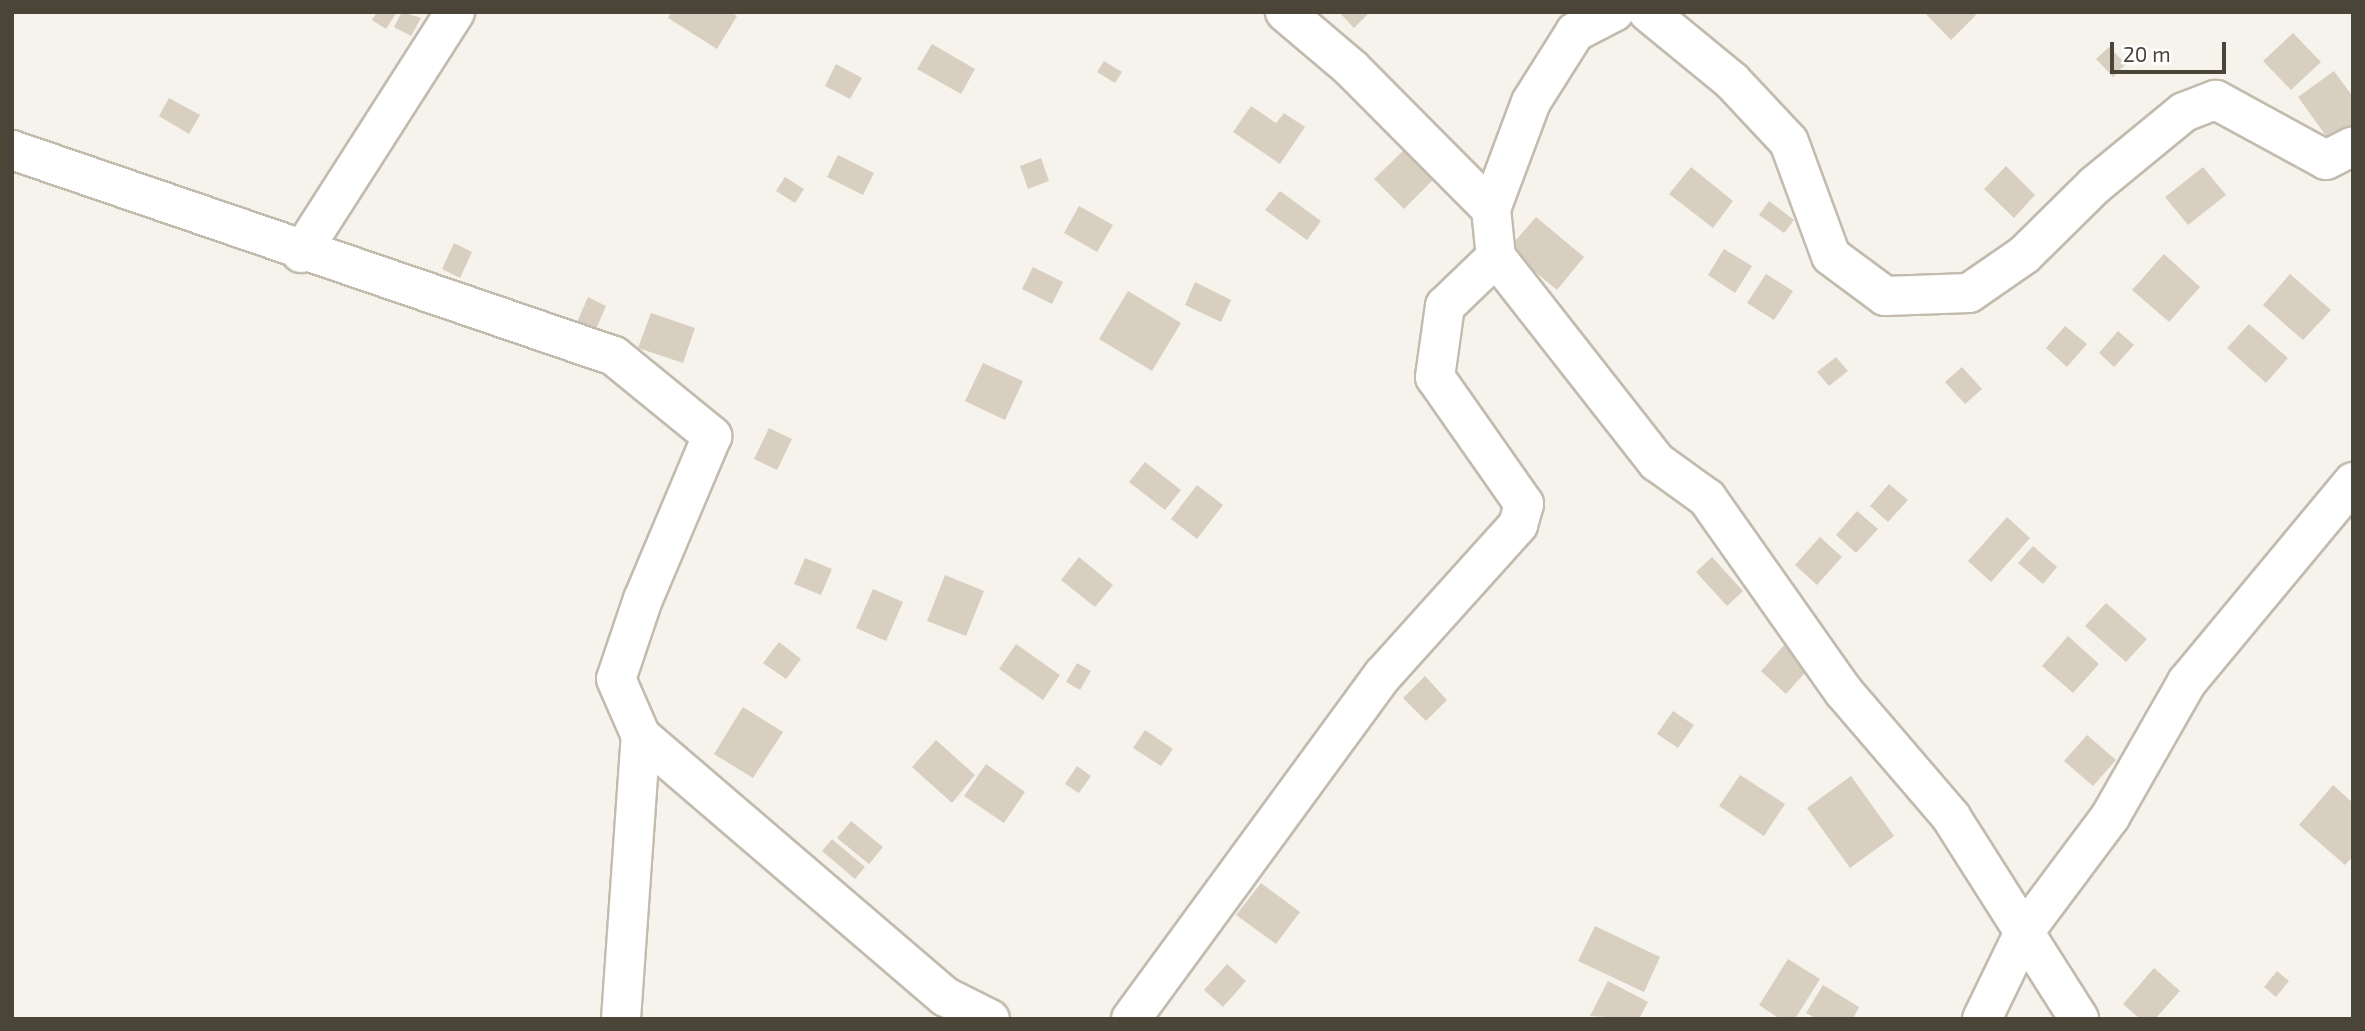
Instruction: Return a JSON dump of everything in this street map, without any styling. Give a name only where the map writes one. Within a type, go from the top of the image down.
[{"type":"street","points":[[301,253],[455,12]]},
{"type":"street","points":[[1285,12],[1351,68],[1491,209]]},
{"type":"street","points":[[1614,12],[1575,32],[1531,102],[1491,209],[1496,257],[1657,463],[1707,498],[1844,692],[1951,817],[2079,1019]]},
{"type":"street","points":[[1648,12],[1732,81],[1789,142],[1830,256],[1885,296],[1969,293],[2024,255],[2095,186],[2184,112],[2216,100],[2326,160],[2353,146]]},
{"type":"street","points":[[12,150],[301,253],[614,356],[712,436],[643,599],[616,679],[641,736],[946,997],[990,1019]]},
{"type":"street","points":[[1131,1019],[1383,675],[1518,525],[1524,503],[1436,377],[1445,306],[1496,257]]},
{"type":"street","points":[[1982,1019],[2024,932],[2110,817],[2187,682],[2353,482]]},
{"type":"street","points":[[621,1019],[641,736]]},
{"type":"building","points":[[377,12],[397,12],[386,29],[372,20]]},
{"type":"building","points":[[402,12],[421,18],[411,36],[394,27]]},
{"type":"building","points":[[671,12],[731,12],[737,16],[717,49],[668,18]]},
{"type":"building","points":[[1339,12],[1370,12],[1354,28]]},
{"type":"building","points":[[1924,12],[1973,12],[1976,15],[1951,40]]},
{"type":"building","points":[[2293,33],[2321,62],[2291,90],[2263,61]]},
{"type":"building","points":[[932,44],[975,69],[961,94],[917,69]]},
{"type":"building","points":[[2109,47],[2126,64],[2113,77],[2096,59]]},
{"type":"building","points":[[1104,61],[1122,72],[1115,83],[1097,72]]},
{"type":"building","points":[[836,64],[862,78],[850,99],[825,86]]},
{"type":"building","points":[[2334,71],[2353,97],[2353,129],[2332,144],[2298,97]]},
{"type":"building","points":[[169,98],[200,115],[189,134],[159,116]]},
{"type":"building","points":[[1251,106],[1276,123],[1284,113],[1305,127],[1280,164],[1233,132]]},
{"type":"building","points":[[1406,148],[1435,178],[1404,209],[1374,179]]},
{"type":"building","points":[[838,155],[874,173],[863,195],[827,177]]},
{"type":"building","points":[[1041,158],[1049,181],[1028,189],[1020,166]]},
{"type":"building","points":[[2006,166],[2035,195],[2014,218],[1984,189]]},
{"type":"building","points":[[1691,167],[1733,201],[1713,228],[1669,194]]},
{"type":"building","points":[[2203,167],[2226,195],[2188,225],[2165,197]]},
{"type":"building","points":[[785,177],[804,189],[795,203],[776,191]]},
{"type":"building","points":[[1280,191],[1321,221],[1307,240],[1265,210]]},
{"type":"building","points":[[1769,201],[1794,220],[1784,233],[1759,215]]},
{"type":"building","points":[[1079,206],[1113,225],[1097,252],[1064,233]]},
{"type":"building","points":[[1536,217],[1584,257],[1557,290],[1508,249]]},
{"type":"building","points":[[454,243],[472,252],[460,278],[442,269]]},
{"type":"building","points":[[1724,249],[1752,266],[1735,293],[1708,275]]},
{"type":"building","points":[[2164,254],[2200,287],[2169,322],[2132,290]]},
{"type":"building","points":[[1033,267],[1063,282],[1052,304],[1022,289]]},
{"type":"building","points":[[1766,274],[1793,291],[1774,320],[1747,303]]},
{"type":"building","points":[[2290,274],[2331,310],[2303,340],[2263,305]]},
{"type":"building","points":[[1195,282],[1231,300],[1221,322],[1185,305]]},
{"type":"building","points":[[1128,291],[1181,323],[1152,371],[1099,339]]},
{"type":"building","points":[[588,297],[606,306],[594,334],[575,327]]},
{"type":"building","points":[[651,313],[695,328],[683,363],[638,348]]},
{"type":"building","points":[[2249,324],[2288,358],[2266,383],[2227,348]]},
{"type":"building","points":[[2065,326],[2087,344],[2067,367],[2046,348]]},
{"type":"building","points":[[2118,331],[2134,345],[2114,367],[2099,353]]},
{"type":"building","points":[[1836,357],[1848,371],[1829,386],[1817,372]]},
{"type":"building","points":[[983,363],[1023,381],[1005,420],[965,401]]},
{"type":"building","points":[[1962,367],[1982,389],[1965,404],[1945,382]]},
{"type":"building","points":[[769,428],[792,439],[777,470],[754,459]]},
{"type":"building","points":[[1145,462],[1181,490],[1165,510],[1129,482]]},
{"type":"building","points":[[1889,484],[1908,500],[1888,522],[1870,506]]},
{"type":"building","points":[[1197,485],[1223,505],[1197,539],[1171,519]]},
{"type":"building","points":[[1857,511],[1878,529],[1856,553],[1836,535]]},
{"type":"building","points":[[2007,517],[2030,538],[1991,582],[1968,561]]},
{"type":"building","points":[[1820,537],[1842,557],[1817,585],[1795,565]]},
{"type":"building","points":[[2033,546],[2057,567],[2043,584],[2018,563]]},
{"type":"building","points":[[1079,557],[1113,585],[1095,607],[1061,580]]},
{"type":"building","points":[[1712,557],[1743,591],[1727,606],[1696,572]]},
{"type":"building","points":[[805,558],[832,569],[821,595],[794,584]]},
{"type":"building","points":[[945,575],[984,591],[966,636],[927,621]]},
{"type":"building","points":[[873,589],[903,602],[886,641],[856,628]]},
{"type":"building","points":[[2106,603],[2147,639],[2126,662],[2085,626]]},
{"type":"building","points":[[2068,636],[2099,664],[2073,693],[2042,666]]},
{"type":"building","points":[[779,642],[801,659],[786,679],[763,663]]},
{"type":"building","points":[[1786,643],[1811,666],[1786,694],[1761,671]]},
{"type":"building","points":[[1016,644],[1060,675],[1043,700],[999,669]]},
{"type":"building","points":[[1077,663],[1091,671],[1080,690],[1066,682]]},
{"type":"building","points":[[1425,676],[1447,700],[1426,721],[1403,698]]},
{"type":"building","points":[[743,707],[783,732],[753,778],[714,754]]},
{"type":"building","points":[[1673,711],[1694,725],[1678,748],[1657,734]]},
{"type":"building","points":[[1145,730],[1173,749],[1161,766],[1133,748]]},
{"type":"building","points":[[2087,735],[2116,760],[2093,786],[2064,761]]},
{"type":"building","points":[[936,740],[975,775],[952,803],[912,767]]},
{"type":"building","points":[[986,764],[1025,792],[1004,823],[964,796]]},
{"type":"building","points":[[1077,766],[1091,776],[1079,793],[1065,784]]},
{"type":"building","points":[[1740,775],[1785,804],[1764,836],[1719,806]]},
{"type":"building","points":[[1851,776],[1894,836],[1850,868],[1807,808]]},
{"type":"building","points":[[2333,785],[2353,803],[2353,856],[2345,865],[2299,825]]},
{"type":"building","points":[[851,821],[883,847],[869,864],[837,838]]},
{"type":"building","points":[[832,839],[865,867],[855,879],[822,851]]},
{"type":"building","points":[[1261,883],[1300,912],[1276,944],[1236,915]]},
{"type":"building","points":[[1595,926],[1660,957],[1644,992],[1578,961]]},
{"type":"building","points":[[1788,959],[1820,979],[1795,1019],[1780,1019],[1759,1005]]},
{"type":"building","points":[[1227,964],[1246,981],[1223,1007],[1204,990]]},
{"type":"building","points":[[2154,968],[2180,991],[2155,1019],[2140,1019],[2123,1004]]},
{"type":"building","points":[[2277,971],[2289,981],[2276,997],[2264,987]]},
{"type":"building","points":[[1608,981],[1648,1002],[1639,1019],[1590,1016]]},
{"type":"building","points":[[1823,985],[1859,1007],[1853,1019],[1817,1019],[1806,1013]]}]
